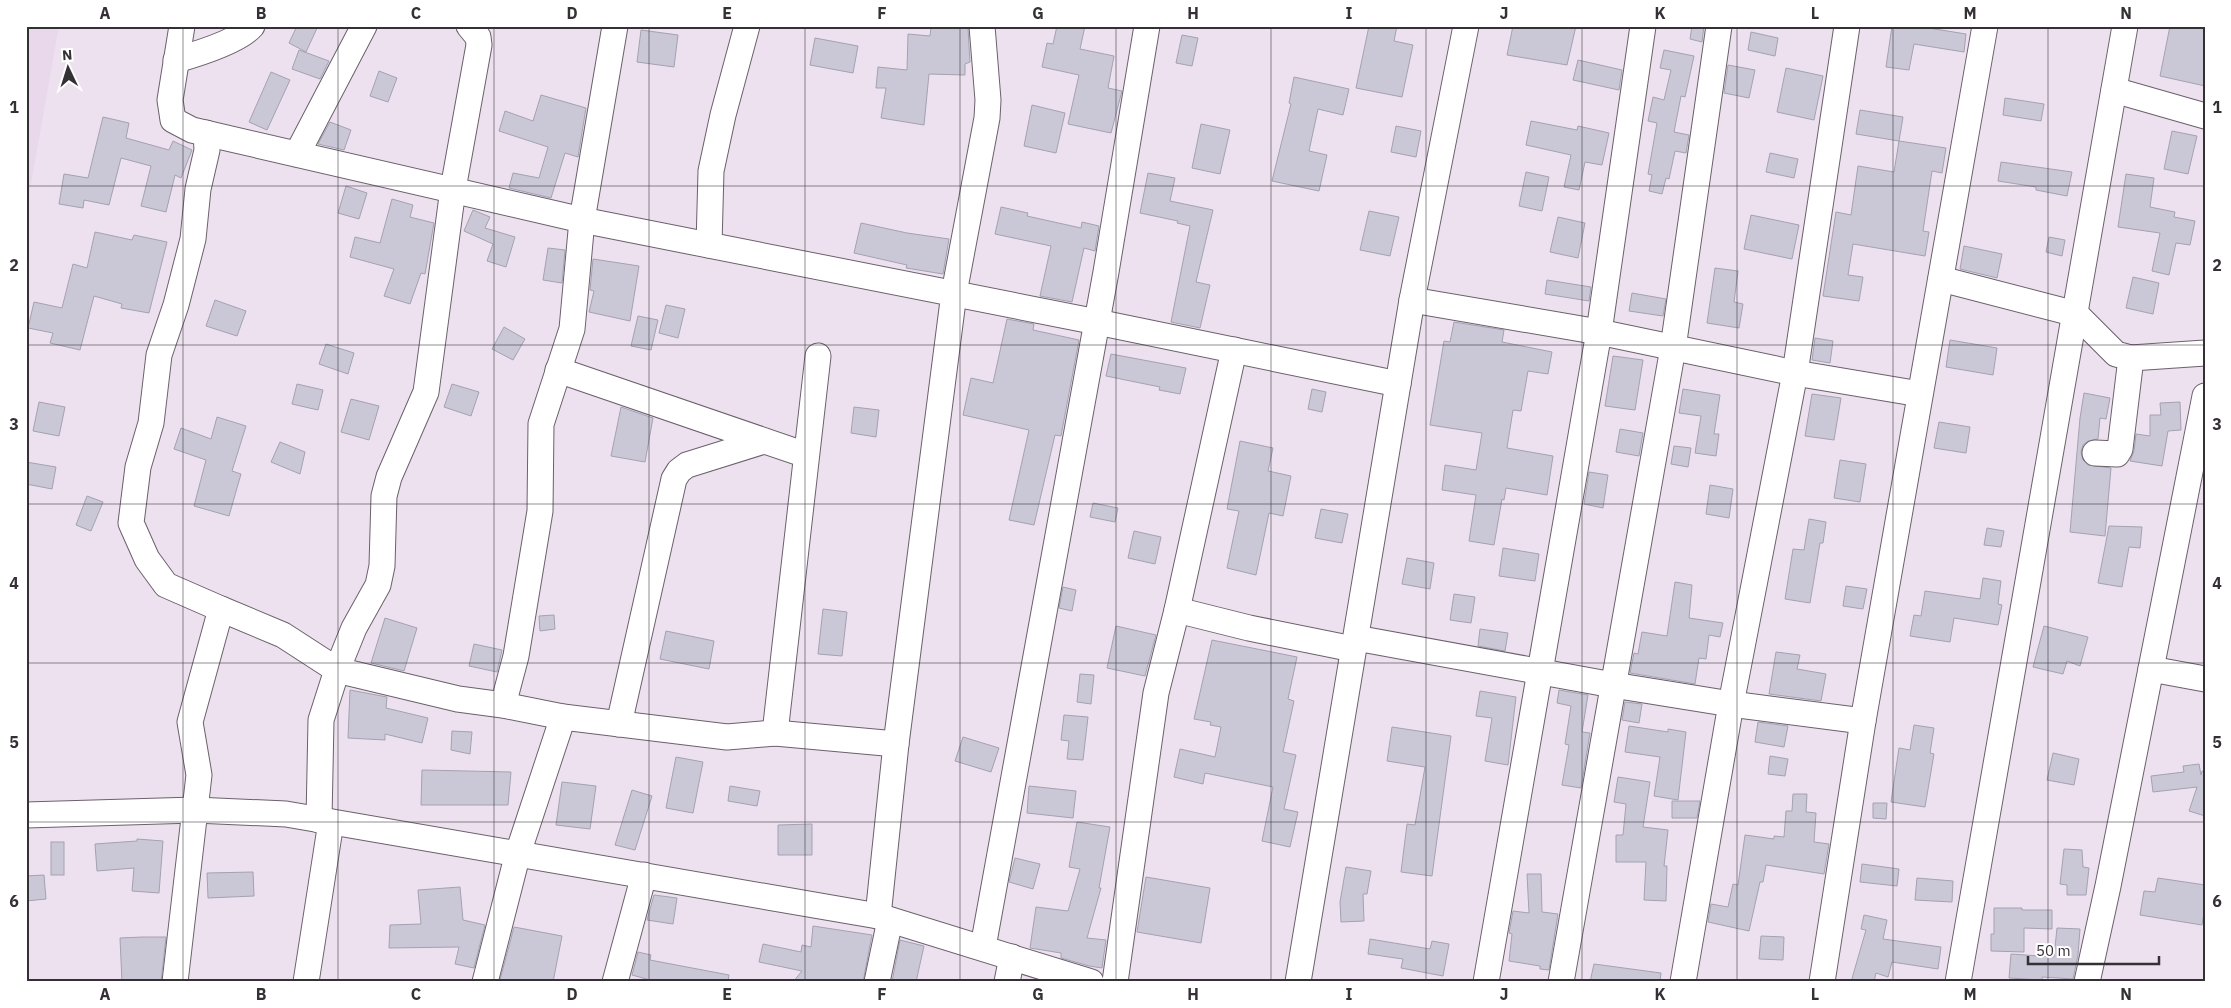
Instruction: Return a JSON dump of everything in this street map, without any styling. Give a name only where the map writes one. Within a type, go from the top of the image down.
[{"type":"street","points":[[182,26],[170,100],[173,120],[192,130],[582,220],[954,293],[1398,384]]},
{"type":"street","points":[[176,60],[206,51],[247,32],[252,26]]},
{"type":"street","points":[[297,154],[364,26]]},
{"type":"street","points":[[306,982],[325,821],[321,720],[337,670],[354,628],[378,584],[382,566],[384,496],[389,477],[426,392],[453,190],[479,45],[478,37],[469,26]]},
{"type":"street","points":[[503,705],[516,656],[540,511],[541,424],[573,319],[582,220],[615,26]]},
{"type":"street","points":[[709,244],[711,171],[723,115],[747,26]]},
{"type":"street","points":[[877,982],[884,918],[896,744],[954,293],[988,118],[982,26]]},
{"type":"street","points":[[983,947],[1097,322],[1147,26]]},
{"type":"street","points":[[1298,982],[1412,300],[1466,26]]},
{"type":"street","points":[[1486,982],[1599,332],[1643,26]]},
{"type":"street","points":[[1561,982],[1673,348],[1719,26]]},
{"type":"street","points":[[1683,982],[1731,704],[1795,373],[1848,26]]},
{"type":"street","points":[[1822,982],[1864,721],[1985,26]]},
{"type":"street","points":[[1958,982],[2125,26]]},
{"type":"street","points":[[2114,90],[2205,116]]},
{"type":"street","points":[[206,133],[206,150],[198,190],[192,239],[176,305],[159,355],[151,423],[138,467],[131,523],[147,559],[166,585],[283,635],[337,670],[458,699],[503,705],[563,718],[727,737],[775,733],[896,744]]},
{"type":"street","points":[[1941,279],[2076,314],[2116,354],[2131,358],[2205,353]]},
{"type":"street","points":[[1412,300],[1599,332],[1795,373],[1920,394]]},
{"type":"street","points":[[1115,982],[1156,693],[1177,610],[1234,350]]},
{"type":"street","points":[[775,733],[818,356]]},
{"type":"street","points":[[2095,453],[2117,454],[2120,449],[2131,358]]},
{"type":"street","points":[[558,370],[806,455]]},
{"type":"street","points":[[2087,982],[2108,886],[2205,396]]},
{"type":"street","points":[[619,724],[674,480],[679,471],[687,466],[764,441]]},
{"type":"street","points":[[175,982],[199,775],[190,722],[221,609]]},
{"type":"street","points":[[1177,610],[1249,628],[1540,670],[1613,685],[1731,704],[1864,721]]},
{"type":"street","points":[[2151,669],[2205,680]]},
{"type":"street","points":[[485,982],[518,853],[563,718]]},
{"type":"street","points":[[26,815],[195,810],[286,814],[884,918],[983,947],[1091,982]]},
{"type":"street","points":[[615,982],[644,875]]},
{"type":"street","points":[[1007,982],[1012,957]]},
{"type":"shaded area","points":[[26,26],[59,26],[26,212]]},
{"type":"building","points":[[297,26],[318,26],[306,52],[289,43]]},
{"type":"building","points":[[1057,26],[1085,26],[1080,49],[1114,56],[1108,88],[1122,91],[1111,133],[1068,124],[1079,75],[1042,67],[1047,43],[1053,44]]},
{"type":"building","points":[[1369,26],[1397,26],[1394,41],[1413,45],[1402,97],[1356,88]]},
{"type":"building","points":[[1513,26],[1576,26],[1567,65],[1507,55]]},
{"type":"building","points":[[1692,26],[1704,26],[1702,42],[1690,39]]},
{"type":"building","points":[[1892,26],[1916,26],[1966,34],[1964,52],[1914,44],[1909,70],[1886,67]]},
{"type":"building","points":[[2170,26],[2191,26],[2205,29],[2205,86],[2160,76]]},
{"type":"building","points":[[931,27],[968,28],[970,62],[965,64],[965,75],[929,74],[924,125],[881,118],[886,88],[876,88],[878,67],[907,70],[908,34],[930,36]]},
{"type":"building","points":[[641,30],[678,35],[674,67],[637,62]]},
{"type":"building","points":[[1751,32],[1778,38],[1775,56],[1748,50]]},
{"type":"building","points":[[1182,35],[1198,38],[1192,66],[1176,63]]},
{"type":"building","points":[[815,38],[858,46],[853,73],[810,65]]},
{"type":"building","points":[[299,50],[329,61],[320,79],[292,69]]},
{"type":"building","points":[[1664,50],[1694,56],[1685,97],[1681,96],[1674,132],[1689,135],[1686,153],[1675,151],[1669,179],[1666,178],[1662,194],[1649,191],[1652,175],[1648,174],[1657,123],[1648,121],[1653,97],[1664,100],[1671,70],[1660,68]]},
{"type":"building","points":[[1578,60],[1622,70],[1619,90],[1573,80]]},
{"type":"building","points":[[1728,65],[1755,70],[1749,98],[1724,93]]},
{"type":"building","points":[[1786,68],[1823,76],[1814,120],[1777,112]]},
{"type":"building","points":[[379,71],[397,78],[388,102],[370,96]]},
{"type":"building","points":[[271,72],[290,80],[267,130],[249,122]]},
{"type":"building","points":[[1294,77],[1349,89],[1343,115],[1318,109],[1309,151],[1327,155],[1319,191],[1272,181],[1291,104],[1289,103]]},
{"type":"building","points":[[541,95],[586,108],[578,157],[565,153],[551,198],[509,188],[513,173],[539,178],[548,147],[499,131],[505,111],[533,121]]},
{"type":"building","points":[[2005,98],[2044,104],[2041,121],[2003,115]]},
{"type":"building","points":[[1032,105],[1065,113],[1056,153],[1024,146]]},
{"type":"building","points":[[1860,110],[1903,117],[1899,141],[1856,134]]},
{"type":"building","points":[[103,117],[129,123],[126,138],[169,150],[173,141],[192,150],[181,178],[175,175],[166,212],[141,206],[151,166],[121,158],[109,205],[84,200],[83,208],[59,204],[64,174],[88,178]]},
{"type":"building","points":[[1531,121],[1577,130],[1578,126],[1609,133],[1602,165],[1585,162],[1579,190],[1564,187],[1571,155],[1526,145]]},
{"type":"building","points":[[330,122],[351,130],[344,150],[318,144]]},
{"type":"building","points":[[1201,124],[1230,130],[1220,174],[1192,168]]},
{"type":"building","points":[[1396,126],[1421,131],[1416,157],[1391,152]]},
{"type":"building","points":[[2172,131],[2197,136],[2188,174],[2164,169]]},
{"type":"building","points":[[1899,141],[1946,148],[1942,173],[1932,171],[1923,231],[1929,232],[1925,256],[1853,244],[1848,275],[1863,277],[1859,301],[1823,296],[1836,212],[1851,215],[1858,166],[1894,172]]},
{"type":"building","points":[[1770,153],[1798,159],[1794,178],[1766,172]]},
{"type":"building","points":[[2001,162],[2072,172],[2067,196],[2036,190],[2036,187],[1998,181]]},
{"type":"building","points":[[1526,172],[1549,177],[1542,211],[1519,206]]},
{"type":"building","points":[[1148,173],[1175,178],[1170,201],[1213,210],[1196,282],[1210,285],[1200,328],[1171,322],[1190,226],[1177,223],[1178,221],[1140,213]]},
{"type":"building","points":[[2126,174],[2154,178],[2150,207],[2175,212],[2174,217],[2195,221],[2190,245],[2176,243],[2169,275],[2152,271],[2160,233],[2118,227]]},
{"type":"building","points":[[346,186],[367,193],[359,219],[338,213]]},
{"type":"building","points":[[392,199],[413,205],[410,217],[434,223],[425,274],[421,273],[410,304],[384,296],[394,269],[350,257],[355,237],[380,243]]},
{"type":"building","points":[[1001,207],[1028,213],[1027,216],[1081,228],[1082,222],[1099,226],[1095,251],[1084,248],[1072,302],[1040,296],[1051,246],[995,234]]},
{"type":"building","points":[[473,210],[490,217],[485,228],[515,237],[506,267],[487,261],[493,244],[464,231]]},
{"type":"building","points":[[1369,211],[1399,217],[1390,256],[1360,250]]},
{"type":"building","points":[[1751,215],[1799,225],[1792,259],[1744,249]]},
{"type":"building","points":[[1558,217],[1585,223],[1578,258],[1550,252]]},
{"type":"building","points":[[861,223],[907,233],[949,239],[943,274],[906,268],[907,265],[854,253]]},
{"type":"building","points":[[95,232],[132,240],[134,235],[167,242],[149,313],[121,308],[122,304],[94,296],[80,350],[50,343],[53,333],[28,328],[34,302],[62,308],[73,264],[87,268]]},
{"type":"building","points":[[2049,237],[2065,240],[2062,256],[2046,252]]},
{"type":"building","points":[[1964,246],[2002,254],[1997,278],[1960,269]]},
{"type":"building","points":[[548,248],[565,250],[562,283],[543,280]]},
{"type":"building","points":[[593,259],[639,266],[630,321],[589,312],[594,291],[590,290]]},
{"type":"building","points":[[1715,268],[1738,271],[1734,302],[1743,304],[1739,328],[1707,323]]},
{"type":"building","points":[[2133,277],[2159,283],[2153,314],[2126,308]]},
{"type":"building","points":[[1547,280],[1591,287],[1589,301],[1545,294]]},
{"type":"building","points":[[1632,293],[1666,299],[1663,316],[1629,311]]},
{"type":"building","points":[[215,300],[246,311],[237,336],[206,326]]},
{"type":"building","points":[[666,305],[685,309],[678,338],[659,333]]},
{"type":"building","points":[[638,316],[658,320],[651,350],[631,346]]},
{"type":"building","points":[[1007,319],[1034,324],[1033,330],[1079,340],[1061,436],[1055,435],[1034,525],[1009,520],[1029,430],[963,415],[971,378],[993,383]]},
{"type":"building","points":[[1454,322],[1504,330],[1502,342],[1552,352],[1548,374],[1528,371],[1521,411],[1513,410],[1507,448],[1553,456],[1547,495],[1506,488],[1504,500],[1502,499],[1494,545],[1469,541],[1476,495],[1442,490],[1445,465],[1476,470],[1482,433],[1430,425],[1444,341],[1450,342]]},
{"type":"building","points":[[504,327],[525,339],[513,360],[492,349]]},
{"type":"building","points":[[1815,338],[1833,341],[1830,363],[1812,360]]},
{"type":"building","points":[[1950,340],[1997,348],[1993,375],[1946,367]]},
{"type":"building","points":[[326,344],[354,353],[348,374],[319,364]]},
{"type":"building","points":[[1111,354],[1186,368],[1180,394],[1159,390],[1160,387],[1106,376]]},
{"type":"building","points":[[1613,356],[1643,360],[1635,410],[1605,406]]},
{"type":"building","points":[[297,384],[323,390],[318,410],[292,404]]},
{"type":"building","points":[[452,384],[479,392],[471,416],[444,407]]},
{"type":"building","points":[[1312,389],[1326,392],[1322,412],[1308,409]]},
{"type":"building","points":[[1683,389],[1720,395],[1714,434],[1719,434],[1716,456],[1695,453],[1701,416],[1679,413]]},
{"type":"building","points":[[2084,393],[2110,398],[2106,419],[2100,418],[2098,439],[2088,441],[2083,445],[2081,452],[2083,460],[2088,465],[2111,468],[2105,536],[2070,532]]},
{"type":"building","points":[[1812,394],[1841,398],[1834,440],[1805,436]]},
{"type":"building","points":[[351,399],[379,406],[369,440],[341,432]]},
{"type":"building","points":[[39,402],[65,407],[59,436],[33,431]]},
{"type":"building","points":[[2180,402],[2181,430],[2168,431],[2162,466],[2130,461],[2134,451],[2136,434],[2150,436],[2150,415],[2161,415],[2160,403]]},
{"type":"building","points":[[621,407],[653,418],[645,462],[611,456]]},
{"type":"building","points":[[854,407],[879,410],[876,437],[851,433]]},
{"type":"building","points":[[217,417],[246,426],[232,471],[241,474],[229,516],[194,506],[206,460],[174,449],[181,428],[211,439]]},
{"type":"building","points":[[1939,422],[1970,427],[1966,453],[1934,448]]},
{"type":"building","points":[[1620,429],[1643,433],[1639,456],[1616,452]]},
{"type":"building","points":[[1240,441],[1273,448],[1268,471],[1291,476],[1283,516],[1269,513],[1256,575],[1227,568],[1239,511],[1227,509]]},
{"type":"building","points":[[280,442],[305,452],[300,474],[271,462]]},
{"type":"building","points":[[1674,446],[1691,448],[1688,467],[1671,464]]},
{"type":"building","points":[[1840,460],[1866,464],[1860,502],[1834,498]]},
{"type":"building","points":[[26,462],[56,467],[52,489],[26,484]]},
{"type":"building","points":[[1589,472],[1608,475],[1603,508],[1584,504]]},
{"type":"building","points":[[1710,485],[1733,489],[1729,518],[1706,514]]},
{"type":"building","points":[[87,496],[103,502],[91,531],[76,525]]},
{"type":"building","points":[[1093,503],[1118,508],[1115,522],[1090,517]]},
{"type":"building","points":[[1321,509],[1348,514],[1342,543],[1315,538]]},
{"type":"building","points":[[1809,519],[1826,522],[1823,543],[1820,543],[1810,603],[1785,599],[1793,549],[1804,550]]},
{"type":"building","points":[[2109,526],[2142,527],[2140,548],[2129,547],[2122,587],[2098,583]]},
{"type":"building","points":[[1987,528],[2004,531],[2001,547],[1984,545]]},
{"type":"building","points":[[1134,531],[1161,537],[1155,564],[1128,558]]},
{"type":"building","points":[[1503,548],[1539,554],[1535,581],[1499,576]]},
{"type":"building","points":[[1407,558],[1434,563],[1430,589],[1402,584]]},
{"type":"building","points":[[1983,578],[2001,581],[1998,604],[2002,605],[1998,625],[1954,618],[1950,642],[1910,636],[1914,615],[1921,616],[1925,591],[1980,599]]},
{"type":"building","points":[[1675,582],[1692,585],[1689,618],[1723,623],[1720,637],[1709,635],[1706,659],[1699,658],[1695,684],[1630,673],[1634,653],[1638,654],[1642,632],[1667,636]]},
{"type":"building","points":[[1846,586],[1867,589],[1863,609],[1843,606]]},
{"type":"building","points":[[1063,587],[1076,590],[1072,611],[1059,608]]},
{"type":"building","points":[[1454,594],[1475,597],[1471,623],[1450,620]]},
{"type":"building","points":[[823,609],[847,612],[842,656],[818,654]]},
{"type":"building","points":[[554,615],[555,629],[540,631],[539,616]]},
{"type":"building","points":[[385,618],[417,628],[404,671],[371,663]]},
{"type":"building","points":[[1116,626],[1156,635],[1145,676],[1107,668]]},
{"type":"building","points":[[2044,626],[2088,637],[2080,666],[2067,661],[2063,674],[2033,667]]},
{"type":"building","points":[[1480,629],[1508,633],[1505,651],[1478,646]]},
{"type":"building","points":[[666,631],[714,641],[709,669],[660,659]]},
{"type":"building","points":[[1212,640],[1297,657],[1288,699],[1294,701],[1283,752],[1296,755],[1284,809],[1298,812],[1290,847],[1262,841],[1273,787],[1205,773],[1203,784],[1174,777],[1180,749],[1215,757],[1221,727],[1210,725],[1211,722],[1194,719]]},
{"type":"building","points":[[474,644],[502,650],[497,672],[469,666]]},
{"type":"building","points":[[1776,652],[1800,655],[1797,669],[1826,674],[1821,701],[1769,694]]},
{"type":"building","points":[[1080,674],[1094,675],[1091,704],[1077,702]]},
{"type":"building","points":[[350,690],[387,697],[386,708],[428,718],[422,743],[385,734],[385,740],[348,738]]},
{"type":"building","points":[[1559,690],[1588,695],[1582,732],[1590,733],[1581,788],[1562,785],[1569,745],[1565,744],[1571,706],[1557,703]]},
{"type":"building","points":[[1480,691],[1516,697],[1508,765],[1485,761],[1492,718],[1476,716]]},
{"type":"building","points":[[1625,702],[1642,704],[1639,723],[1622,720]]},
{"type":"building","points":[[1064,715],[1088,717],[1083,760],[1067,759],[1069,741],[1061,740]]},
{"type":"building","points":[[1758,722],[1788,726],[1784,747],[1755,742]]},
{"type":"building","points":[[1914,725],[1934,728],[1930,753],[1934,754],[1925,807],[1891,802],[1899,748],[1910,750]]},
{"type":"building","points":[[1629,726],[1668,732],[1668,729],[1686,732],[1678,800],[1654,796],[1660,757],[1625,752]]},
{"type":"building","points":[[1392,727],[1451,736],[1432,876],[1401,872],[1407,824],[1415,825],[1425,767],[1387,761]]},
{"type":"building","points":[[452,731],[472,732],[470,754],[451,750]]},
{"type":"building","points":[[963,737],[999,748],[991,772],[955,761]]},
{"type":"building","points":[[2053,753],[2079,759],[2074,785],[2047,780]]},
{"type":"building","points":[[1770,756],[1788,759],[1785,776],[1768,774]]},
{"type":"building","points":[[676,757],[703,762],[693,813],[666,808]]},
{"type":"building","points":[[2199,764],[2201,775],[2202,771],[2205,772],[2205,816],[2189,811],[2197,787],[2153,792],[2151,776],[2184,772],[2183,766]]},
{"type":"building","points":[[422,770],[511,772],[508,805],[421,805]]},
{"type":"building","points":[[1618,777],[1650,782],[1643,827],[1668,830],[1664,866],[1667,866],[1666,901],[1644,900],[1646,862],[1616,862],[1616,835],[1623,835],[1626,804],[1614,802]]},
{"type":"building","points":[[562,782],[596,786],[590,829],[556,825]]},
{"type":"building","points":[[730,786],[760,791],[757,806],[728,801]]},
{"type":"building","points":[[1029,786],[1076,791],[1073,818],[1027,813]]},
{"type":"building","points":[[632,790],[652,796],[635,850],[615,845]]},
{"type":"building","points":[[1793,794],[1807,794],[1806,812],[1816,813],[1814,842],[1829,844],[1824,874],[1766,865],[1763,882],[1760,882],[1749,931],[1708,922],[1711,904],[1728,907],[1733,884],[1738,885],[1745,835],[1774,839],[1774,836],[1784,837],[1786,811],[1792,811]]},
{"type":"building","points":[[1672,801],[1700,801],[1697,818],[1672,818]]},
{"type":"building","points":[[1873,803],[1887,803],[1886,819],[1873,818]]},
{"type":"building","points":[[1077,822],[1110,827],[1099,888],[1101,888],[1087,938],[1106,940],[1102,968],[1061,958],[1061,953],[1030,948],[1036,907],[1068,911],[1080,869],[1069,867]]},
{"type":"building","points":[[812,824],[812,855],[778,855],[778,825]]},
{"type":"building","points":[[137,839],[163,841],[159,893],[132,891],[134,868],[97,871],[95,844],[137,841]]},
{"type":"building","points":[[51,842],[64,842],[64,875],[51,875]]},
{"type":"building","points":[[2064,849],[2082,850],[2083,867],[2089,868],[2086,895],[2067,895],[2067,885],[2060,884]]},
{"type":"building","points":[[1015,858],[1040,864],[1033,889],[1009,882]]},
{"type":"building","points":[[1862,864],[1899,869],[1897,886],[1860,882]]},
{"type":"building","points":[[1346,867],[1371,871],[1367,894],[1363,894],[1364,921],[1341,922],[1340,902]]},
{"type":"building","points":[[253,872],[254,896],[208,898],[207,873]]},
{"type":"building","points":[[1527,874],[1541,874],[1542,912],[1558,914],[1549,970],[1540,969],[1540,966],[1509,961],[1512,934],[1509,933],[1513,911],[1529,913]]},
{"type":"building","points":[[44,875],[46,899],[26,901],[26,876]]},
{"type":"building","points":[[1146,877],[1210,888],[1201,943],[1137,932]]},
{"type":"building","points":[[1917,878],[1953,881],[1952,902],[1915,900]]},
{"type":"building","points":[[2158,878],[2205,885],[2205,906],[2202,925],[2140,915],[2144,891],[2155,892]]},
{"type":"building","points":[[460,887],[463,920],[485,925],[474,968],[455,964],[459,947],[389,948],[390,925],[421,924],[418,890]]},
{"type":"building","points":[[654,895],[677,898],[673,924],[647,920]]},
{"type":"building","points":[[1994,908],[2052,910],[2052,929],[2024,928],[2024,952],[1991,951],[1991,934],[1994,934]]},
{"type":"building","points":[[1864,915],[1887,920],[1883,939],[1941,947],[1938,969],[1892,962],[1888,977],[1876,973],[1874,982],[1851,982],[1866,930],[1861,929]]},
{"type":"building","points":[[813,926],[872,935],[863,982],[793,982],[802,971],[759,962],[763,944],[801,952],[802,945],[811,947]]},
{"type":"building","points":[[514,927],[562,936],[553,982],[500,980]]},
{"type":"building","points":[[2057,928],[2080,929],[2078,955],[2073,979],[2042,977],[2042,980],[2009,978],[2011,954],[2054,957]]},
{"type":"building","points":[[1761,936],[1784,937],[1783,960],[1759,959]]},
{"type":"building","points":[[166,937],[161,982],[122,982],[120,938]]},
{"type":"building","points":[[1370,939],[1430,949],[1432,941],[1449,944],[1443,976],[1401,968],[1403,959],[1368,954]]},
{"type":"building","points":[[900,940],[924,946],[916,982],[892,982]]},
{"type":"building","points":[[638,952],[651,955],[650,960],[729,975],[728,982],[649,982],[650,980],[632,975]]},
{"type":"building","points":[[1594,964],[1661,973],[1660,982],[1590,982]]}]
